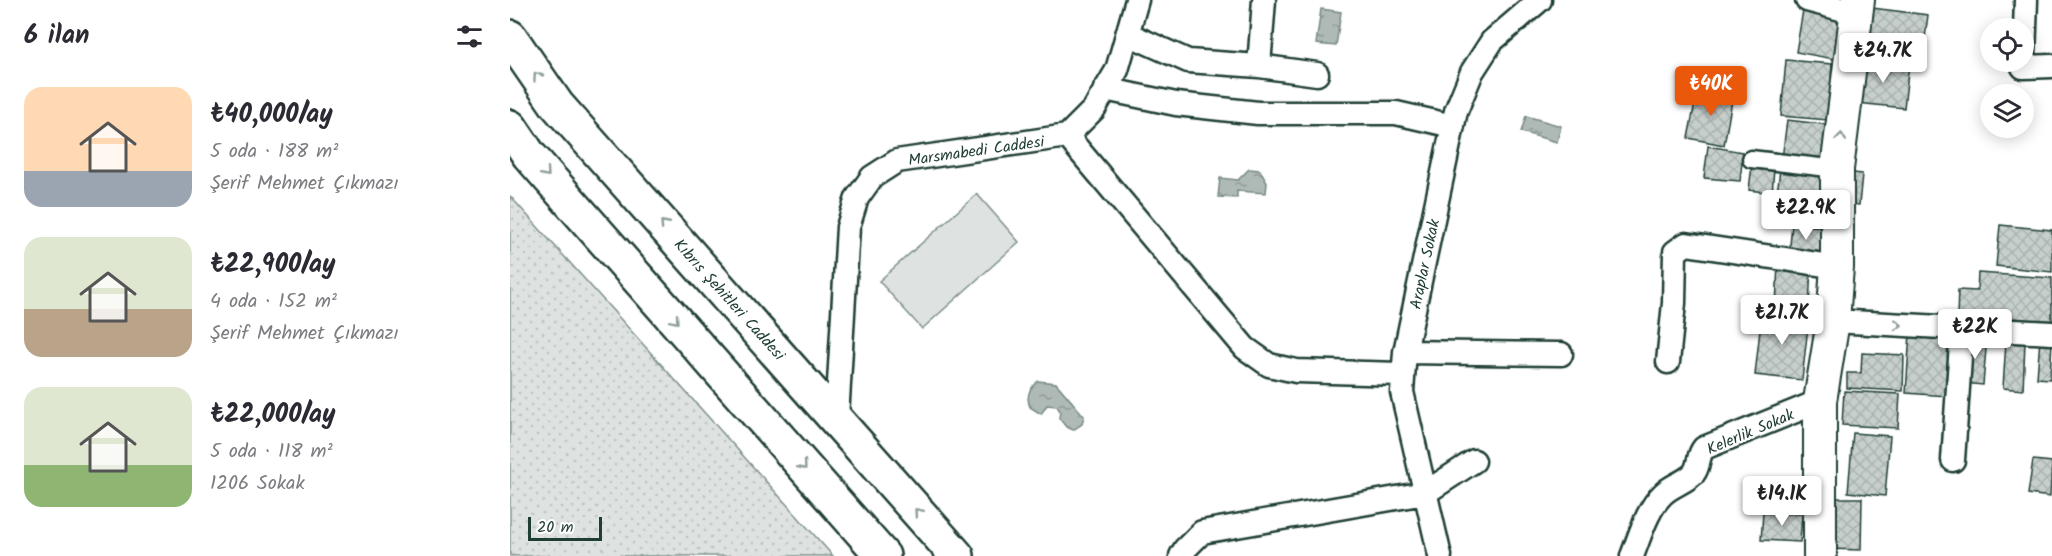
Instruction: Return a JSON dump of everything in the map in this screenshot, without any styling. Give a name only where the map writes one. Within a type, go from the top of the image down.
[{"type":"highway","name":"Kıbrıs Şehitleri Caddesi","points":[[510,37],[557,105],[957,556]]},
{"type":"highway","points":[[510,127],[529,155],[883,556]]},
{"type":"main road","points":[[1820,556],[1820,401],[1833,321],[1837,267],[1838,169],[1857,6]]},
{"type":"street","name":"Marsmabedi Caddesi","points":[[837,418],[848,227],[857,198],[872,177],[897,161],[1067,136],[1094,109],[1117,70],[1137,0]]},
{"type":"street","points":[[1260,66],[1264,0]]},
{"type":"street","name":"Araplar Sokak","points":[[1440,556],[1402,392],[1401,374],[1456,111],[1472,72],[1492,41],[1540,0]]},
{"type":"street","points":[[1807,0],[1857,6]]},
{"type":"street","points":[[2025,18],[2026,0]]},
{"type":"street","points":[[1128,34],[1188,61],[1260,66],[1317,74]]},
{"type":"street","points":[[2034,67],[2052,66]]},
{"type":"street","points":[[1105,89],[1176,104],[1258,113],[1396,113],[1453,126]]},
{"type":"street","points":[[1067,136],[1245,348],[1269,365],[1296,371],[1401,374]]},
{"type":"street","points":[[1751,159],[1838,169]]},
{"type":"street","points":[[1668,362],[1674,303],[1675,252],[1686,244],[1837,267]]},
{"type":"street","points":[[1833,321],[2052,333]]},
{"type":"street","points":[[1953,460],[1962,329]]},
{"type":"street","points":[[1405,352],[1561,354]]},
{"type":"street","name":"Kelerlik Sokak","points":[[1632,556],[1656,501],[1665,491],[1690,476],[1696,469],[1699,454],[1704,448],[1820,401]]},
{"type":"street","points":[[1181,556],[1202,532],[1425,493],[1474,461]]},
{"type":"shaded area","points":[[977,194],[1019,242],[922,329],[879,281]]},
{"type":"shaded area","points":[[510,196],[833,556],[510,556]]},
{"type":"water","points":[[1321,9],[1341,12],[1336,46],[1316,44]]},
{"type":"water","points":[[1526,116],[1561,126],[1557,142],[1521,132]]},
{"type":"water","points":[[1249,169],[1260,170],[1267,183],[1266,193],[1237,191],[1237,198],[1218,197],[1220,178],[1238,180]]},
{"type":"water","points":[[1038,381],[1056,383],[1084,416],[1082,424],[1073,430],[1066,427],[1059,418],[1060,411],[1057,406],[1047,405],[1041,414],[1030,407],[1029,393]]},
{"type":"building","points":[[1872,8],[1928,15],[1923,54],[1867,47]]},
{"type":"building","points":[[1803,10],[1847,17],[1839,60],[1796,52]]},
{"type":"building","points":[[1862,59],[1909,64],[1904,108],[1857,103]]},
{"type":"building","points":[[1786,60],[1832,64],[1828,120],[1781,116]]},
{"type":"building","points":[[1698,88],[1733,95],[1724,145],[1688,138]]},
{"type":"building","points":[[1787,120],[1830,125],[1826,164],[1782,159]]},
{"type":"building","points":[[1708,146],[1743,152],[1740,181],[1704,178]]},
{"type":"building","points":[[1752,165],[1774,168],[1772,193],[1749,190]]},
{"type":"building","points":[[1780,169],[1825,174],[1822,199],[1777,194]]},
{"type":"building","points":[[1844,172],[1862,174],[1859,205],[1841,203]]},
{"type":"building","points":[[1791,202],[1827,204],[1826,223],[1791,222]]},
{"type":"building","points":[[1792,224],[1822,227],[1820,258],[1789,256]]},
{"type":"building","points":[[2000,225],[2052,230],[2052,272],[1996,266]]},
{"type":"building","points":[[1778,263],[1811,264],[1809,309],[1776,307]]},
{"type":"building","points":[[1978,273],[2052,278],[2052,323],[1957,316],[1958,290],[1977,291]]},
{"type":"building","points":[[1762,312],[1809,317],[1802,380],[1755,375]]},
{"type":"building","points":[[1910,332],[1951,335],[1947,396],[1906,393]]},
{"type":"building","points":[[1967,335],[1987,336],[1983,385],[1963,383]]},
{"type":"building","points":[[2040,339],[2052,341],[2050,379],[2037,378]]},
{"type":"building","points":[[2006,341],[2025,342],[2023,390],[2003,388]]},
{"type":"building","points":[[1862,353],[1904,355],[1903,391],[1847,388],[1847,373],[1861,373]]},
{"type":"building","points":[[1844,391],[1900,394],[1898,428],[1842,425]]},
{"type":"building","points":[[1853,433],[1890,436],[1885,496],[1848,492]]},
{"type":"building","points":[[2033,460],[2052,462],[2050,497],[2028,494]]},
{"type":"building","points":[[1753,481],[1797,483],[1796,504],[1752,503]]},
{"type":"building","points":[[1829,498],[1862,498],[1861,550],[1829,549]]},
{"type":"building","points":[[1763,513],[1802,514],[1800,542],[1761,540]]}]
